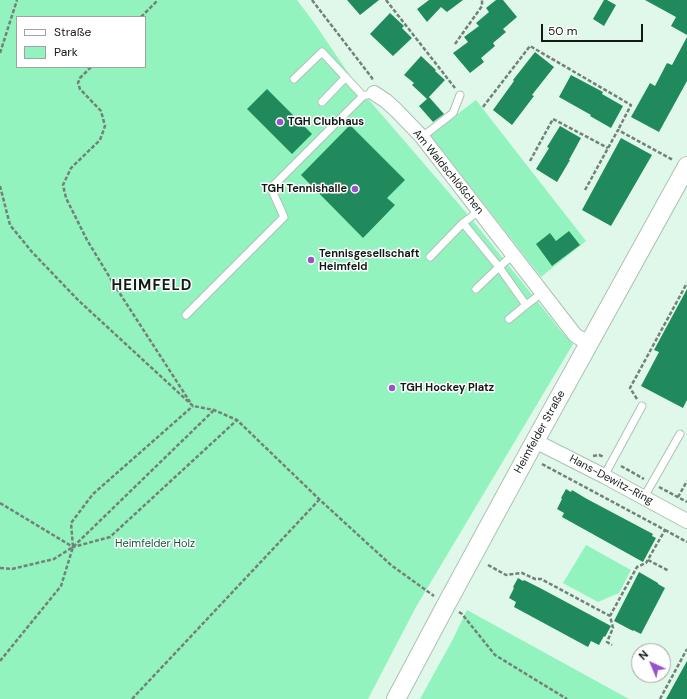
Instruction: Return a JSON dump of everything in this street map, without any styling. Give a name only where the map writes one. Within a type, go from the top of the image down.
[{"type":"street","name":"Am Waldschlößchen","points":[[368,94],[386,101],[422,137],[575,335],[589,344]]},
{"type":"street","name":"Heimfelder Straße","points":[[396,699],[535,441],[687,167]]},
{"type":"street","name":"Hans-Dewitz-Ring","points":[[535,441],[644,497],[687,521]]},
{"type":"lane","points":[[186,315],[284,217],[271,188],[368,94],[346,77],[322,52],[294,79]]},
{"type":"lane","points":[[322,102],[346,77]]},
{"type":"lane","points":[[422,137],[453,113],[460,95]]},
{"type":"lane","points":[[430,257],[479,211]]},
{"type":"lane","points":[[464,224],[499,267],[526,304]]},
{"type":"lane","points":[[476,289],[513,255]]},
{"type":"lane","points":[[509,319],[526,304],[542,293]]},
{"type":"lane","points":[[604,476],[642,406]]},
{"type":"lane","points":[[644,497],[680,434]]},
{"type":"path","points":[[0,53],[16,0]]},
{"type":"path","points":[[142,16],[158,0]]},
{"type":"path","points":[[312,0],[372,78],[368,94]]},
{"type":"path","points":[[386,0],[460,95]]},
{"type":"path","points":[[455,44],[482,6],[482,0]]},
{"type":"path","points":[[483,107],[530,46],[631,105],[585,190]]},
{"type":"path","points":[[90,68],[80,78],[78,84],[80,89],[101,111],[105,126],[100,140],[71,168],[63,186],[66,198],[87,240],[115,286],[193,406]]},
{"type":"path","points":[[530,161],[553,119],[608,148]]},
{"type":"path","points":[[618,130],[687,167]]},
{"type":"path","points":[[0,186],[10,225],[32,252],[78,300],[193,406],[214,410],[237,420],[320,500],[391,565],[446,605],[462,614],[495,655],[567,699]]},
{"type":"path","points":[[642,406],[630,388],[687,283]]},
{"type":"path","points":[[0,661],[61,586],[73,547],[71,523],[94,494],[193,406]]},
{"type":"path","points":[[0,568],[12,569],[54,558],[73,547],[214,410]]},
{"type":"path","points":[[0,503],[73,547],[110,538],[237,420]]},
{"type":"path","points":[[542,464],[687,542]]},
{"type":"path","points":[[670,511],[687,481]]},
{"type":"path","points":[[132,699],[320,500]]},
{"type":"path","points":[[612,645],[607,642],[613,628],[610,616],[637,567],[646,563],[665,530]]},
{"type":"path","points":[[648,560],[669,571]]},
{"type":"path","points":[[488,565],[506,575],[522,573],[535,579],[541,579],[610,616]]},
{"type":"path","points":[[660,699],[687,649]]},
{"type":"green space","name":"Heimfelder Holz","points":[[0,0],[297,0],[357,86],[470,217],[573,344],[416,607],[368,699],[0,699]]},
{"type":"green space","points":[[476,100],[586,241],[541,277],[430,135]]},
{"type":"green space","points":[[586,545],[631,570],[619,593],[598,602],[563,583]]},
{"type":"green space","points":[[467,610],[629,699],[420,699]]},
{"type":"building","points":[[347,0],[379,0],[360,15]]},
{"type":"building","points":[[429,0],[463,0],[447,12],[441,7],[427,22],[417,9]]},
{"type":"building","points":[[496,0],[503,0],[517,17],[503,29],[506,32],[493,43],[495,46],[481,58],[484,62],[470,73],[453,53],[468,42],[464,37],[479,26],[476,23],[489,12],[486,8]]},
{"type":"building","points":[[604,0],[616,5],[604,26],[593,19]]},
{"type":"building","points":[[645,0],[687,0],[687,35],[671,26],[676,17]]},
{"type":"building","points":[[390,13],[404,26],[402,28],[412,38],[393,56],[370,34]]},
{"type":"building","points":[[687,37],[687,81],[659,132],[631,117],[650,83],[655,86],[667,63],[672,65]]},
{"type":"building","points":[[535,52],[554,67],[532,95],[534,96],[512,125],[493,110],[514,81],[513,80]]},
{"type":"building","points":[[421,56],[445,80],[428,98],[429,97],[444,114],[433,122],[419,106],[427,99],[412,85],[414,83],[404,75]]},
{"type":"building","points":[[571,75],[603,92],[602,94],[623,106],[611,128],[559,97]]},
{"type":"building","name":"TGH Clubhaus","points":[[267,89],[312,134],[292,154],[247,109]]},
{"type":"building","name":"TGH Tennishalle","points":[[350,125],[405,180],[387,198],[395,205],[363,238],[301,175]]},
{"type":"building","points":[[560,126],[581,138],[557,182],[536,169]]},
{"type":"building","points":[[621,138],[652,155],[611,226],[582,210]]},
{"type":"building","points":[[569,231],[580,245],[552,266],[536,244],[550,233],[556,241]]},
{"type":"building","points":[[687,289],[687,400],[683,408],[641,386],[659,352],[654,350]]},
{"type":"building","points":[[566,489],[571,492],[572,490],[653,534],[652,536],[656,538],[643,562],[562,517],[564,513],[557,509]]},
{"type":"building","points":[[639,572],[665,588],[641,634],[614,621]]},
{"type":"building","points":[[518,578],[540,588],[611,626],[599,645],[591,641],[588,647],[514,607],[516,602],[509,598]]},
{"type":"building","points":[[687,661],[687,699],[666,699]]},
{"type":"place","name":"TGH Clubhaus","points":[[280,122]]},
{"type":"place","name":"TGH Tennishalle","points":[[355,189]]},
{"type":"place","name":"Tennisgesellschaft Heimfeld","points":[[311,260]]},
{"type":"place","name":"TGH Hockey Platz","points":[[392,388]]},
{"type":"district","name":"HEIMFELD","points":[[152,286]]}]
